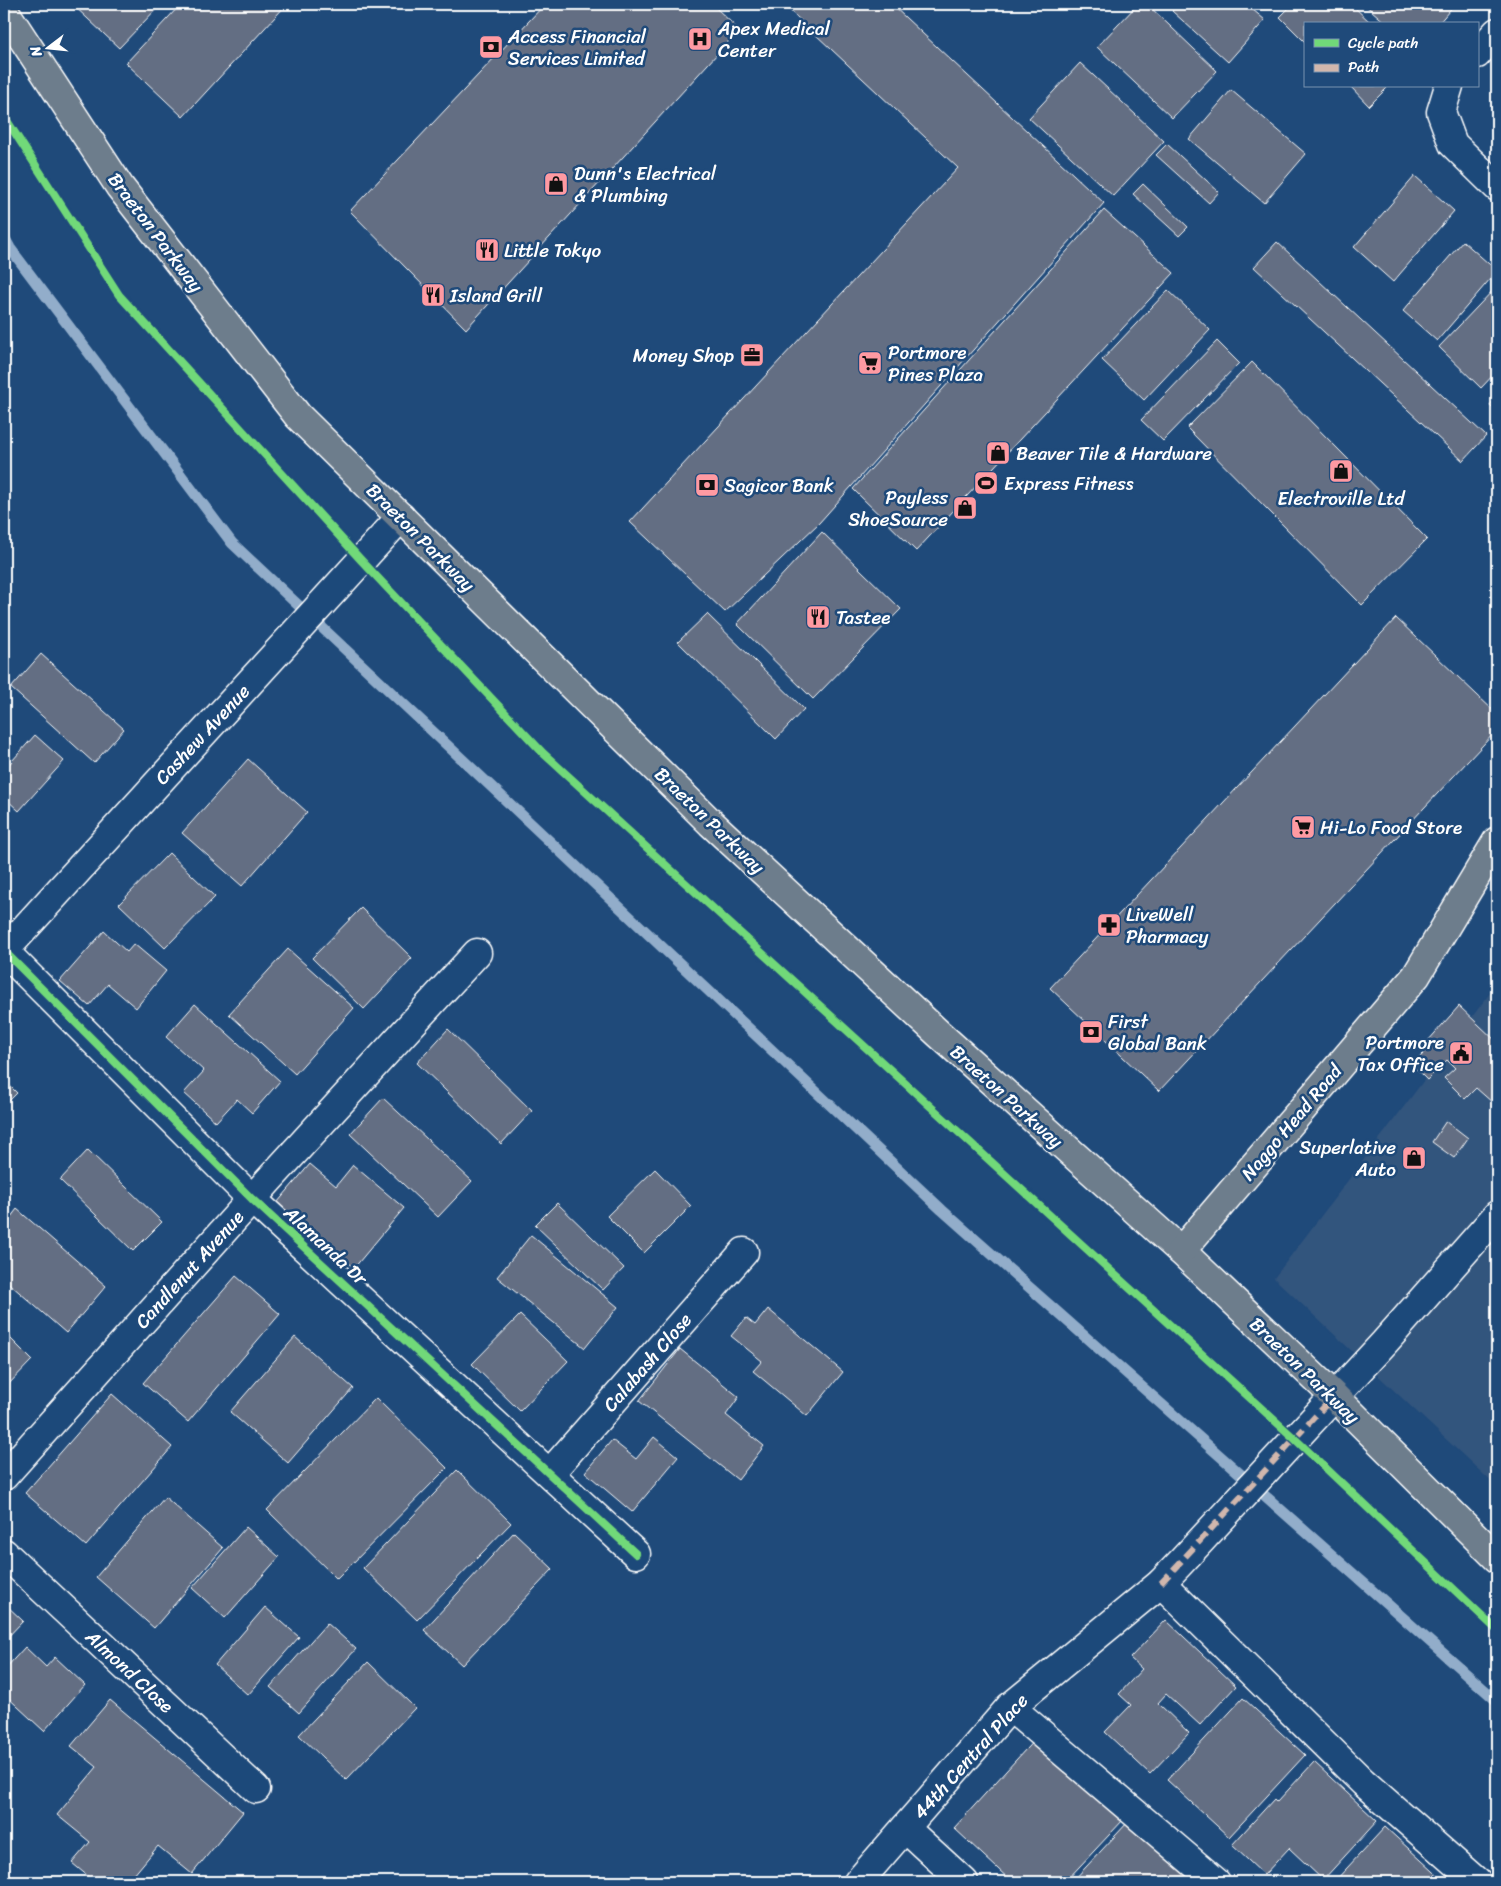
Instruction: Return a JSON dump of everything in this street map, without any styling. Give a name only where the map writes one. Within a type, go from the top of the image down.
[{"type":"main road","name":"Braeton Parkway","points":[[4,10],[120,187],[298,416],[718,830],[939,1034],[1181,1251],[1334,1396],[1497,1558]]},
{"type":"main road","name":"Naggo Head Road","points":[[1181,1251],[1416,976],[1497,841]]},
{"type":"street","points":[[1478,53],[1497,32]]},
{"type":"street","points":[[1448,88],[1441,112],[1453,144],[1497,187]]},
{"type":"street","name":"Cashew Avenue","points":[[4,951],[401,517]]},
{"type":"street","name":"Alamanda Dr","points":[[4,951],[252,1199],[636,1554]]},
{"type":"street","name":"Candlenut Avenue","points":[[4,1476],[252,1199],[478,953]]},
{"type":"street","name":"44th Central Place","points":[[858,1882],[1010,1707],[1161,1583],[1384,1343],[1497,1215]]},
{"type":"street","name":"Calabash Close","points":[[550,1473],[744,1252]]},
{"type":"street","name":"Almond Close","points":[[4,1554],[256,1789]]},
{"type":"street","points":[[1161,1583],[1362,1782],[1477,1882]]},
{"type":"street","points":[[1010,1707],[1216,1882]]},
{"type":"street","points":[[905,1828],[964,1882]]},
{"type":"shaded area","points":[[1497,984],[1497,1487],[1274,1278]]},
{"type":"building","points":[[72,4],[161,4],[119,48]]},
{"type":"building","points":[[181,4],[287,4],[183,117],[126,63]]},
{"type":"building","points":[[545,4],[712,4],[739,30],[466,329],[350,211]]},
{"type":"building","name":"Portmore Pines Plaza","points":[[783,4],[891,4],[1104,203],[819,523],[725,612],[630,522],[958,168]]},
{"type":"building","points":[[1138,4],[1147,4],[1217,71],[1172,118],[1097,47]]},
{"type":"building","points":[[1179,4],[1246,4],[1265,20],[1228,62],[1172,11]]},
{"type":"building","points":[[1293,4],[1351,4],[1370,22],[1304,22],[1304,41],[1280,17]]},
{"type":"building","points":[[1364,4],[1455,4],[1440,22],[1385,22]]},
{"type":"building","points":[[1080,63],[1164,141],[1113,196],[1029,118]]},
{"type":"building","points":[[1352,88],[1387,88],[1369,106]]},
{"type":"building","points":[[1231,90],[1306,154],[1264,203],[1189,139]]},
{"type":"building","points":[[1167,144],[1219,192],[1209,203],[1156,155]]},
{"type":"building","points":[[1415,176],[1454,211],[1393,282],[1354,247]]},
{"type":"building","points":[[1143,184],[1188,227],[1179,236],[1133,194]]},
{"type":"building","points":[[1104,210],[1174,273],[916,551],[853,489]]},
{"type":"building","points":[[1463,241],[1497,271],[1437,341],[1403,311]]},
{"type":"building","points":[[1277,242],[1486,436],[1463,461],[1254,267]]},
{"type":"building","points":[[1497,286],[1497,371],[1481,388],[1439,347]]},
{"type":"building","points":[[1168,290],[1210,330],[1144,400],[1102,360]]},
{"type":"building","points":[[1217,341],[1239,363],[1163,441],[1141,420]]},
{"type":"building","points":[[1252,362],[1427,539],[1362,605],[1187,428]]},
{"type":"building","points":[[1497,396],[1497,411],[1490,405]]},
{"type":"building","name":"Tastee","points":[[822,532],[901,609],[813,699],[737,624]]},
{"type":"building","points":[[707,614],[804,709],[776,739],[678,642]]},
{"type":"building","name":"Hi-Lo Food Store","points":[[1396,618],[1497,714],[1497,730],[1159,1091],[1050,988]]},
{"type":"building","points":[[41,654],[124,729],[94,763],[11,688]]},
{"type":"building","points":[[35,735],[64,761],[19,811],[4,797],[4,770]]},
{"type":"building","points":[[248,759],[307,812],[242,886],[182,833]]},
{"type":"building","points":[[169,853],[215,897],[165,948],[119,904]]},
{"type":"building","points":[[361,908],[412,958],[364,1009],[312,958]]},
{"type":"building","points":[[104,931],[127,952],[134,944],[166,971],[136,1008],[108,984],[89,1006],[60,981]]},
{"type":"building","points":[[288,949],[354,1008],[295,1074],[229,1014]]},
{"type":"building","points":[[195,1004],[280,1081],[252,1113],[237,1099],[216,1122],[184,1093],[204,1071],[166,1037]]},
{"type":"building","name":"Portmore Tax Office","points":[[1459,1006],[1497,1042],[1497,1099],[1493,1103],[1476,1088],[1465,1099],[1444,1078],[1455,1068],[1447,1060],[1427,1080],[1412,1065],[1431,1046],[1427,1042]]},
{"type":"building","points":[[448,1029],[532,1111],[501,1144],[417,1063]]},
{"type":"building","points":[[4,1080],[17,1093],[4,1106]]},
{"type":"building","points":[[383,1098],[472,1181],[438,1217],[350,1134]]},
{"type":"building","points":[[1446,1121],[1468,1138],[1454,1158],[1432,1142]]},
{"type":"building","points":[[88,1150],[162,1222],[133,1251],[60,1180]]},
{"type":"building","points":[[310,1164],[336,1186],[353,1165],[404,1208],[354,1268],[277,1203]]},
{"type":"building","points":[[655,1169],[691,1206],[644,1253],[607,1216]]},
{"type":"building","points":[[557,1203],[624,1268],[603,1290],[535,1225]]},
{"type":"building","points":[[17,1209],[106,1286],[66,1333],[4,1279],[4,1226]]},
{"type":"building","points":[[531,1235],[618,1307],[585,1348],[497,1277]]},
{"type":"building","points":[[236,1276],[280,1314],[188,1422],[143,1383]]},
{"type":"building","points":[[768,1309],[843,1372],[807,1416],[753,1371],[762,1361],[731,1336],[746,1318],[755,1325]]},
{"type":"building","points":[[520,1315],[568,1361],[520,1411],[472,1364]]},
{"type":"building","points":[[4,1332],[32,1360],[4,1389]]},
{"type":"building","points":[[295,1337],[353,1388],[288,1463],[230,1412]]},
{"type":"building","points":[[680,1349],[739,1397],[726,1415],[764,1446],[738,1480],[639,1401]]},
{"type":"building","points":[[112,1394],[172,1447],[86,1546],[25,1493]]},
{"type":"building","points":[[376,1398],[447,1468],[337,1579],[267,1510]]},
{"type":"building","points":[[654,1437],[678,1457],[632,1512],[585,1472],[612,1440],[636,1459]]},
{"type":"building","points":[[457,1470],[511,1523],[417,1620],[363,1568]]},
{"type":"building","points":[[165,1497],[223,1548],[154,1628],[96,1577]]},
{"type":"building","points":[[246,1527],[279,1557],[225,1618],[192,1588]]},
{"type":"building","points":[[514,1532],[553,1569],[462,1665],[424,1630]]},
{"type":"building","points":[[4,1603],[23,1621],[4,1641]]},
{"type":"building","points":[[265,1607],[299,1637],[248,1695],[215,1665]]},
{"type":"building","points":[[1166,1620],[1236,1686],[1200,1725],[1166,1694],[1158,1703],[1189,1733],[1150,1774],[1105,1732],[1131,1705],[1119,1694],[1142,1669],[1130,1658]]},
{"type":"building","points":[[327,1623],[356,1649],[299,1713],[270,1687]]},
{"type":"building","points":[[25,1647],[46,1667],[55,1657],[85,1685],[44,1731],[4,1694],[4,1670]]},
{"type":"building","points":[[368,1662],[415,1708],[346,1780],[299,1735]]},
{"type":"building","points":[[1243,1698],[1305,1755],[1229,1837],[1167,1780]]},
{"type":"building","points":[[110,1700],[243,1812],[192,1874],[158,1846],[128,1882],[95,1882],[72,1863],[90,1842],[57,1815],[97,1767],[71,1746]]},
{"type":"building","points":[[1037,1737],[1124,1819],[1065,1882],[1012,1882],[954,1828]]},
{"type":"building","points":[[1314,1762],[1377,1821],[1323,1880],[1289,1848],[1264,1875],[1232,1845],[1274,1799],[1277,1802]]},
{"type":"building","points":[[1129,1821],[1194,1882],[1072,1882]]},
{"type":"building","points":[[1385,1827],[1445,1882],[1334,1882]]},
{"type":"waterway","points":[[4,237],[10,248],[232,543],[942,1210],[1497,1701]]},
{"type":"marked path","points":[[1161,1583],[1334,1396]]},
{"type":"cycle path","points":[[4,116],[119,295],[361,560],[543,753],[1295,1439],[1497,1630]]},
{"type":"cycle path","points":[[4,951],[252,1199],[636,1554]]},
{"type":"place","name":"Apex Medical Center","points":[[700,39]]},
{"type":"place","name":"Access Financial Services Limited","points":[[491,47]]},
{"type":"place","name":"Dunn's Electrical & Plumbing","points":[[556,184]]},
{"type":"place","name":"Little Tokyo","points":[[487,250]]},
{"type":"place","name":"Island Grill","points":[[433,295]]},
{"type":"place","name":"Money Shop","points":[[752,355]]},
{"type":"place","name":"Portmore Pines Plaza","points":[[870,363]]},
{"type":"place","name":"Beaver Tile & Hardware","points":[[998,453]]},
{"type":"place","name":"Electroville Ltd","points":[[1341,471]]},
{"type":"place","name":"Express Fitness","points":[[986,483]]},
{"type":"place","name":"Sagicor Bank","points":[[707,485]]},
{"type":"place","name":"Payless ShoeSource","points":[[965,508]]},
{"type":"place","name":"Tastee","points":[[818,617]]},
{"type":"place","name":"Hi-Lo Food Store","points":[[1303,827]]},
{"type":"place","name":"LiveWell Pharmacy","points":[[1109,925]]},
{"type":"place","name":"First Global Bank","points":[[1091,1032]]},
{"type":"place","name":"Portmore Tax Office","points":[[1461,1053]]},
{"type":"place","name":"Superlative Auto","points":[[1414,1158]]}]
